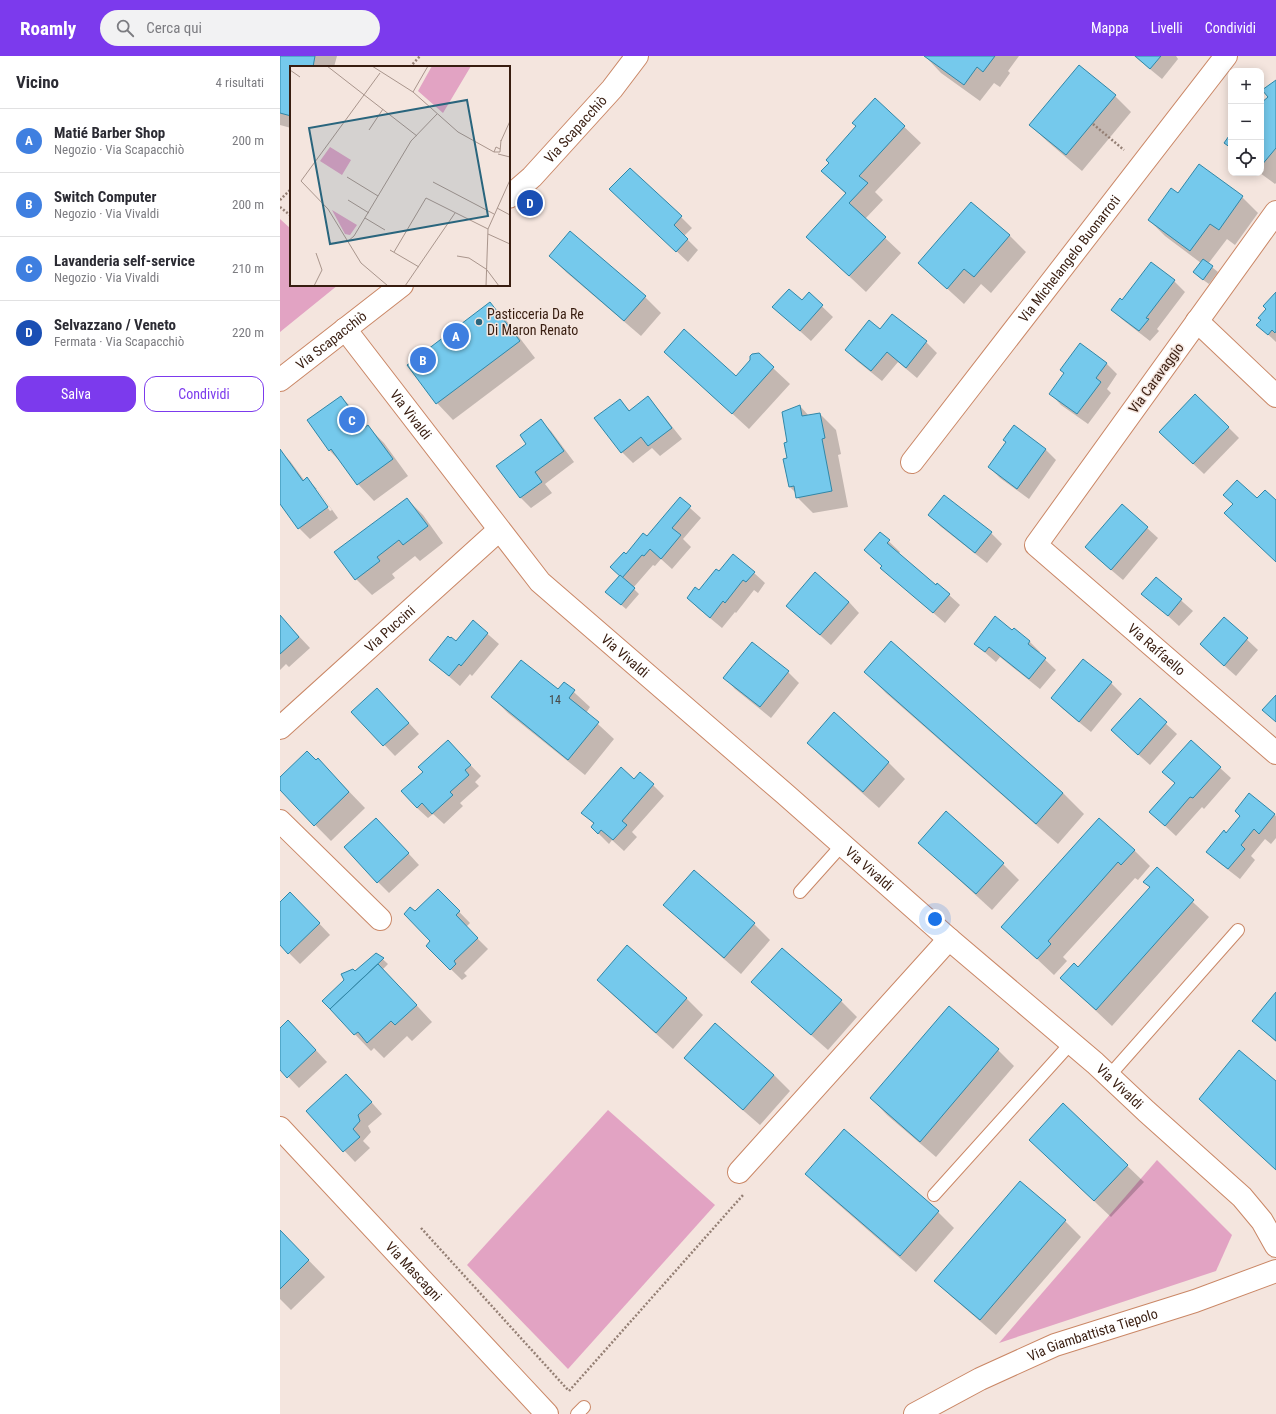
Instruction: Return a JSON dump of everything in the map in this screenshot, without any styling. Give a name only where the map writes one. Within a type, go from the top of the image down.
[{"type":"street","name":"Via Scapacchiò","points":[[510,196],[532,177],[612,89],[637,56]]},
{"type":"street","name":"Via Michelangelo Buonarroti","points":[[912,462],[1226,56]]},
{"type":"street","name":"Via Caravaggio","points":[[1036,545],[1276,212]]},
{"type":"street","name":"Via Scapacchiò","points":[[280,380],[401,286]]},
{"type":"street","points":[[1197,321],[1276,396]]},
{"type":"street","name":"Via Vivaldi","points":[[345,329],[540,582],[949,939],[1109,1076],[1242,1197],[1262,1221],[1276,1246]]},
{"type":"street","name":"Via Puccini","points":[[280,728],[499,530]]},
{"type":"street","name":"Via Raffaello","points":[[1036,545],[1276,753]]},
{"type":"street","points":[[280,820],[380,919]]},
{"type":"street","points":[[742,1182],[949,939]]},
{"type":"street","name":"Via Mascagni","points":[[280,1128],[547,1414]]},
{"type":"street","name":"Via Giambattista Tiepolo","points":[[916,1414],[980,1379],[1056,1345],[1196,1301],[1276,1271]]},
{"type":"lane","points":[[800,892],[842,845]]},
{"type":"lane","points":[[1109,1076],[1238,930]]},
{"type":"lane","points":[[934,1195],[1071,1043]]},
{"type":"path","points":[[411,66],[420,56]]},
{"type":"path","points":[[1093,124],[1108,137]]},
{"type":"path","points":[[280,200],[290,190]]},
{"type":"path","points":[[280,207],[290,215]]},
{"type":"path","points":[[569,1390],[742,1182]]},
{"type":"path","points":[[421,1228],[569,1390],[580,1411]]},
{"type":"shaded area","points":[[280,219],[290,228],[290,286],[337,286],[280,332]]},
{"type":"shaded area","points":[[608,1110],[715,1205],[568,1369],[467,1265]]},
{"type":"shaded area","points":[[1157,1160],[1232,1235],[1216,1271],[999,1343]]},
{"type":"building","points":[[280,56],[315,56],[313,66],[290,66],[290,116],[280,113]]},
{"type":"building","points":[[924,56],[995,56],[983,72],[977,67],[964,85]]},
{"type":"building","points":[[1135,56],[1161,56],[1150,69]]},
{"type":"building","points":[[1079,65],[1116,95],[1066,155],[1029,125]]},
{"type":"building","points":[[1276,80],[1276,148],[1264,162],[1264,100],[1268,97],[1264,92],[1264,89]]},
{"type":"building","points":[[875,98],[905,126],[859,176],[868,183],[849,203],[886,237],[849,276],[806,237],[846,193],[821,171],[829,163],[826,160],[856,126],[852,123]]},
{"type":"building","points":[[1228,137],[1228,146],[1224,143]]},
{"type":"building","points":[[1199,164],[1243,196],[1219,230],[1210,224],[1190,251],[1148,220],[1171,188],[1178,193]]},
{"type":"building","points":[[630,168],[682,216],[674,225],[688,239],[676,252],[609,189]]},
{"type":"building","points":[[971,202],[1010,235],[974,277],[964,269],[947,289],[918,263]]},
{"type":"building","points":[[570,231],[646,296],[624,321],[549,256]]},
{"type":"building","points":[[1203,259],[1213,266],[1203,280],[1193,272]]},
{"type":"building","points":[[1151,262],[1175,280],[1146,318],[1149,319],[1139,331],[1111,310],[1120,298],[1122,300]]},
{"type":"building","points":[[789,289],[802,300],[809,292],[823,305],[800,331],[772,307]]},
{"type":"building","points":[[1276,292],[1276,331],[1275,333],[1272,330],[1268,335],[1256,325],[1261,320],[1258,318],[1266,309],[1263,306]]},
{"type":"building","points":[[490,302],[520,341],[436,404],[407,365]]},
{"type":"building","points":[[892,314],[927,341],[906,368],[887,352],[871,371],[845,350],[869,320],[880,329]]},
{"type":"building","points":[[684,329],[736,376],[750,360],[750,356],[752,354],[759,353],[774,367],[732,414],[664,352]]},
{"type":"building","points":[[1080,343],[1107,363],[1096,378],[1101,382],[1077,414],[1049,394],[1064,373],[1060,370]]},
{"type":"building","points":[[1195,394],[1229,427],[1193,464],[1159,432]]},
{"type":"building","points":[[341,396],[364,428],[368,425],[393,459],[357,485],[331,449],[329,451],[307,420]]},
{"type":"building","points":[[648,396],[672,428],[648,446],[641,437],[621,453],[594,418],[620,399],[629,411]]},
{"type":"building","points":[[800,405],[802,416],[820,413],[825,438],[822,439],[832,491],[796,498],[794,486],[789,487],[783,459],[787,458],[784,443],[787,442],[782,412]]},
{"type":"building","points":[[541,419],[564,451],[535,472],[542,482],[520,498],[496,466],[526,444],[520,435]]},
{"type":"building","points":[[1014,425],[1046,449],[1017,489],[988,467],[1006,442],[1003,440]]},
{"type":"building","points":[[280,449],[303,481],[307,477],[328,507],[298,529],[280,504]]},
{"type":"building","points":[[1237,480],[1257,498],[1265,490],[1276,500],[1276,562],[1224,513],[1233,504],[1223,495]]},
{"type":"building","points":[[944,495],[992,532],[975,553],[928,515]]},
{"type":"building","points":[[680,497],[691,506],[672,528],[681,535],[661,559],[650,549],[644,556],[642,555],[622,578],[610,567],[624,552],[626,554],[643,533],[647,536]]},
{"type":"building","points":[[407,498],[428,526],[403,545],[399,540],[377,557],[380,561],[355,580],[334,552]]},
{"type":"building","points":[[1122,504],[1148,527],[1111,570],[1085,547]]},
{"type":"building","points":[[880,532],[890,540],[887,543],[936,585],[937,583],[950,594],[933,613],[880,568],[882,566],[864,550]]},
{"type":"building","points":[[733,554],[755,572],[746,582],[743,580],[725,603],[723,601],[710,618],[687,598],[695,587],[699,590],[716,569],[719,571]]},
{"type":"building","points":[[815,572],[849,602],[820,635],[786,606]]},
{"type":"building","points":[[620,575],[635,588],[621,605],[605,592]]},
{"type":"building","points":[[1156,577],[1182,599],[1168,616],[1141,594]]},
{"type":"building","points":[[280,615],[299,637],[280,654]]},
{"type":"building","points":[[995,616],[1012,630],[1014,628],[1030,641],[1028,644],[1046,658],[1029,679],[989,647],[985,652],[974,644]]},
{"type":"building","points":[[1224,617],[1248,638],[1224,666],[1200,644]]},
{"type":"building","points":[[473,620],[488,633],[461,666],[459,664],[449,676],[429,660],[448,636],[456,641]]},
{"type":"building","points":[[891,641],[1063,793],[1036,824],[864,672]]},
{"type":"building","points":[[752,642],[789,671],[760,707],[723,678]]},
{"type":"building","points":[[1083,659],[1112,682],[1079,722],[1051,698]]},
{"type":"building","points":[[521,660],[558,689],[564,682],[575,690],[569,698],[599,722],[568,760],[491,697]]},
{"type":"building","points":[[377,688],[409,723],[383,746],[351,712]]},
{"type":"building","points":[[1276,695],[1276,722],[1262,710]]},
{"type":"building","points":[[1140,698],[1167,722],[1138,755],[1111,730]]},
{"type":"building","points":[[834,712],[889,762],[863,792],[807,743]]},
{"type":"building","points":[[448,740],[471,765],[465,770],[469,775],[450,792],[453,795],[432,814],[422,803],[417,808],[401,791],[423,772],[418,767]]},
{"type":"building","points":[[1191,740],[1221,767],[1193,798],[1190,797],[1165,826],[1149,812],[1175,783],[1162,772]]},
{"type":"building","points":[[307,751],[316,760],[318,758],[349,792],[314,826],[280,790],[280,777]]},
{"type":"building","points":[[621,767],[634,779],[640,772],[654,784],[622,821],[627,825],[613,840],[601,830],[598,834],[591,827],[594,823],[581,813]]},
{"type":"building","points":[[1249,793],[1275,814],[1259,834],[1254,829],[1241,845],[1245,849],[1228,869],[1206,852],[1224,830],[1226,833],[1240,816],[1235,811]]},
{"type":"building","points":[[946,811],[1004,863],[976,894],[918,843]]},
{"type":"building","points":[[376,818],[409,853],[377,883],[344,847]]},
{"type":"building","points":[[1099,818],[1135,850],[1121,865],[1118,862],[1048,941],[1051,944],[1037,959],[1001,927]]},
{"type":"building","points":[[1157,867],[1194,900],[1096,1010],[1060,978],[1074,963],[1078,967],[1150,887],[1143,882]]},
{"type":"building","points":[[694,870],[755,923],[724,958],[663,905]]},
{"type":"building","points":[[438,889],[460,911],[456,915],[478,938],[454,961],[456,964],[450,970],[426,946],[430,941],[404,914],[410,907],[415,911]]},
{"type":"building","points":[[290,892],[320,923],[288,954],[280,945],[280,902]]},
{"type":"building","points":[[627,945],[687,998],[656,1033],[597,980]]},
{"type":"building","points":[[782,948],[842,1000],[811,1035],[751,982]]},
{"type":"building","points":[[376,953],[384,958],[330,1009],[322,1001],[344,980],[341,974],[353,969],[355,971]]},
{"type":"building","points":[[378,964],[417,1005],[395,1025],[391,1021],[367,1043],[358,1032],[354,1035],[330,1009]]},
{"type":"building","points":[[1276,992],[1276,1041],[1252,1021]]},
{"type":"building","points":[[949,1006],[999,1049],[920,1142],[870,1098]]},
{"type":"building","points":[[288,1020],[316,1050],[287,1078],[280,1070],[280,1028]]},
{"type":"building","points":[[715,1023],[774,1075],[743,1110],[684,1058]]},
{"type":"building","points":[[1239,1050],[1276,1081],[1276,1170],[1199,1099]]},
{"type":"building","points":[[346,1074],[372,1102],[358,1115],[360,1121],[353,1129],[360,1137],[343,1152],[306,1111]]},
{"type":"building","points":[[1063,1103],[1128,1165],[1094,1201],[1029,1140]]},
{"type":"building","points":[[844,1129],[939,1211],[900,1256],[805,1174]]},
{"type":"building","points":[[1020,1181],[1066,1220],[980,1320],[934,1281]]},
{"type":"building","points":[[280,1230],[309,1260],[280,1289]]},
{"type":"place","name":"Selvazzano / Veneto","points":[[530,203]]},
{"type":"place","name":"Pasticceria Da Re Di Maron Renato","points":[[479,322]]},
{"type":"place","name":"Matié Barber Shop","points":[[456,336]]},
{"type":"place","name":"Switch Computer","points":[[423,360]]},
{"type":"place","name":"Lavanderia self-service","points":[[352,420]]}]
